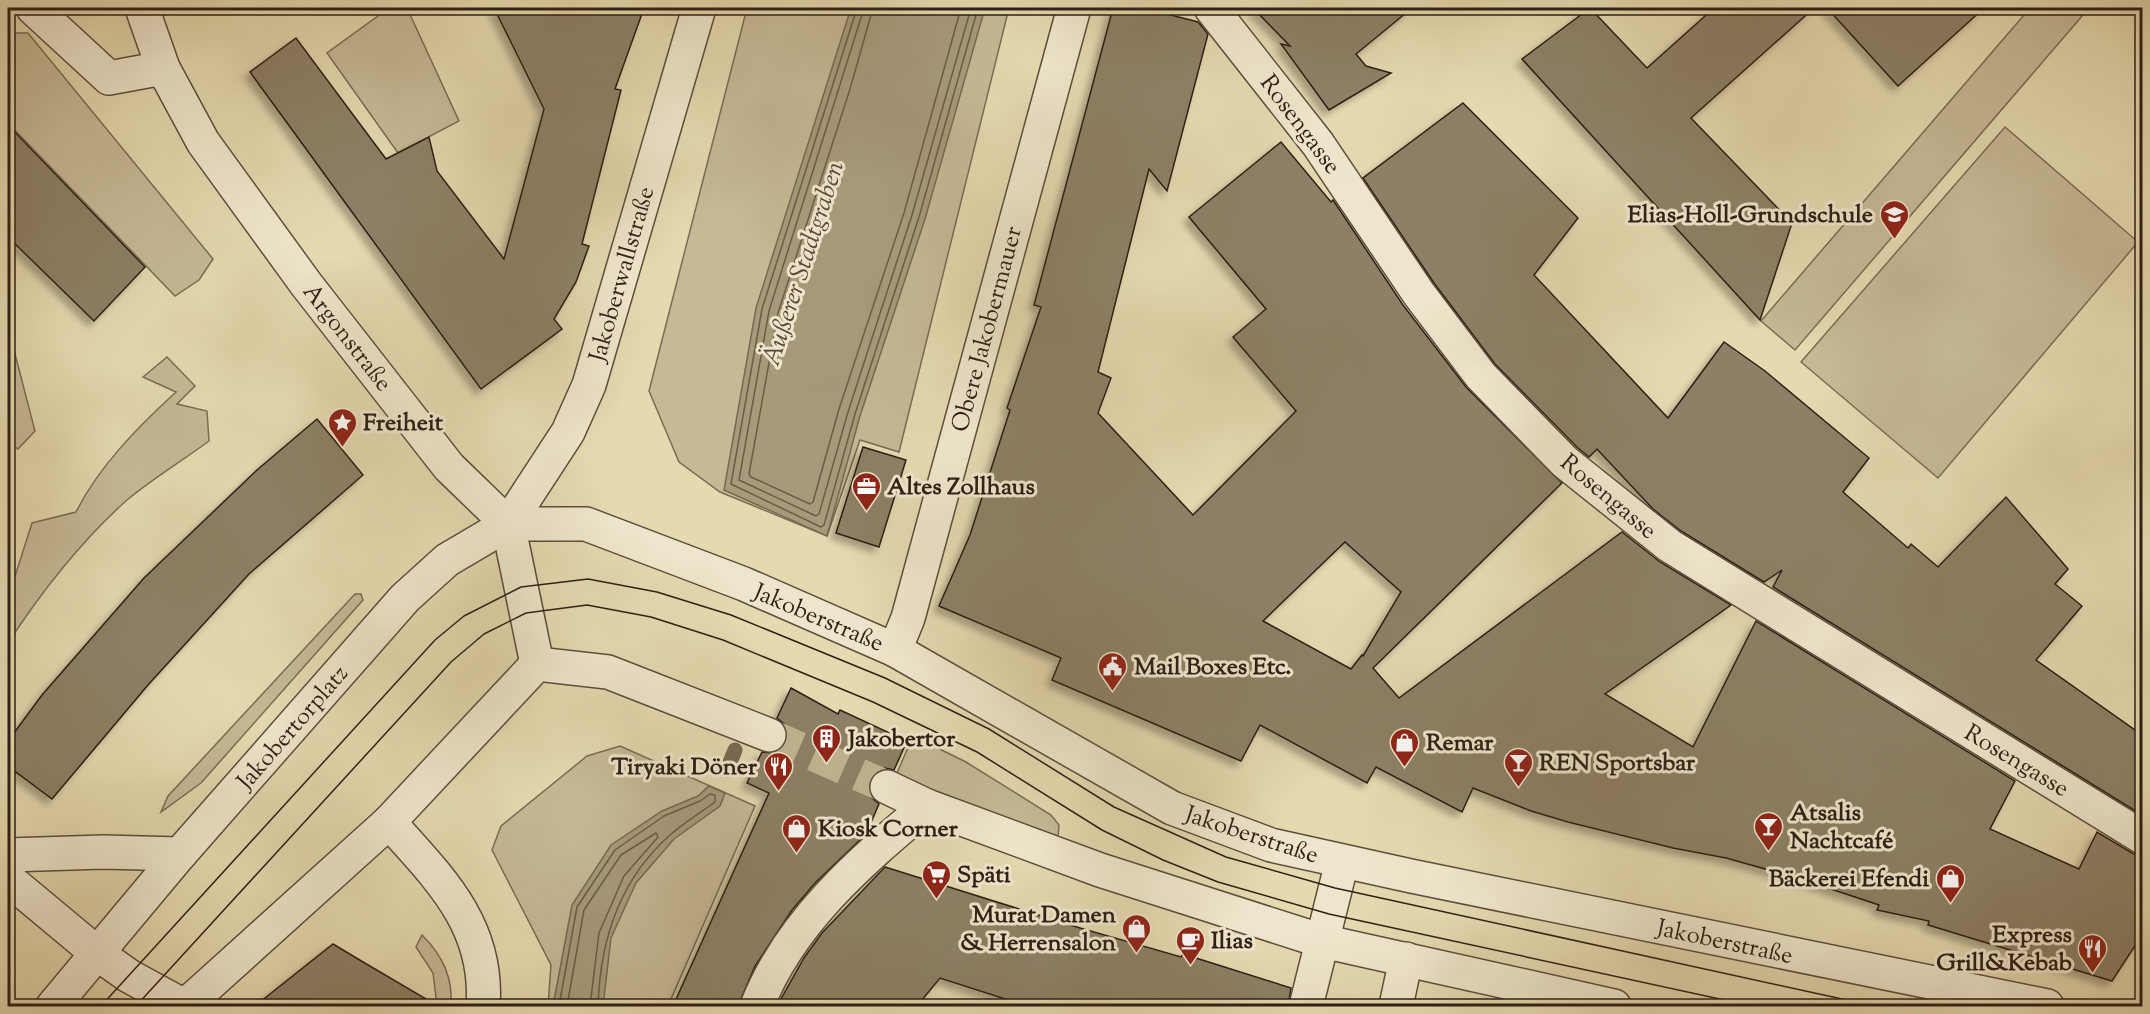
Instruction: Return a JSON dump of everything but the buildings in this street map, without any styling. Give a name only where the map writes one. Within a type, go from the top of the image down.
[{"type":"street","points":[[33,8],[109,78],[163,68]]},
{"type":"street","name":"Argonstraße","points":[[142,8],[163,68],[203,142],[306,284],[449,467],[508,524]]},
{"type":"street","name":"Jakoberwallstraße","points":[[508,524],[568,432],[589,385],[699,8]]},
{"type":"street","name":"Obere Jakobermauer","points":[[895,650],[908,618],[1074,8]]},
{"type":"street","name":"Rosengasse","points":[[1211,8],[1318,144],[1419,294],[1481,376],[1565,462],[1670,546],[2142,837]]},
{"type":"street","points":[[508,524],[537,664]]},
{"type":"street","name":"Jakoberstraße","points":[[508,524],[586,524],[744,584],[895,650],[1172,808],[1271,845],[1342,862],[2047,1006]]},
{"type":"street","name":"Jakobertorplatz","points":[[53,1006],[180,854],[405,598],[447,560],[508,524]]},
{"type":"street","points":[[537,664],[608,672],[770,735]]},
{"type":"street","points":[[8,879],[98,954],[129,976],[184,1006],[388,822],[537,664]]},
{"type":"street","points":[[887,787],[927,806],[1100,870],[1322,941],[1614,1006]]},
{"type":"street","points":[[757,1006],[769,975],[803,924],[872,851],[927,806]]},
{"type":"street","points":[[388,822],[446,884],[471,927],[485,981],[483,1006]]},
{"type":"street","points":[[8,855],[103,852],[180,854]]},
{"type":"street","points":[[1306,1006],[1342,862]]},
{"type":"street","points":[[1396,1006],[1406,959]]},
{"type":"shaded area","points":[[389,8],[407,8],[459,121],[398,153],[327,53]]},
{"type":"shaded area","points":[[747,8],[1009,8],[899,452],[860,440],[827,536],[720,492],[679,462],[649,391]]},
{"type":"shaded area","points":[[2030,8],[2089,8],[1795,350],[1761,321]]},
{"type":"shaded area","points":[[8,33],[28,33],[213,259],[199,280],[175,296],[8,123]]},
{"type":"shaded area","points":[[2005,127],[2138,242],[1938,478],[1801,362]]},
{"type":"shaded area","points":[[8,327],[35,431],[18,449],[8,443]]},
{"type":"shaded area","points":[[167,357],[195,386],[177,404],[207,411],[209,441],[137,492],[93,533],[34,605],[8,643],[10,592],[32,523],[76,512],[108,463],[134,433],[176,392],[143,377]]},
{"type":"shaded area","points":[[355,594],[361,594],[363,600],[201,783],[161,812],[168,796]]},
{"type":"shaded area","points":[[913,736],[966,762],[1051,815],[1059,825],[1058,838],[894,780]]},
{"type":"shaded area","points":[[620,746],[755,806],[668,1006],[548,1006],[551,965],[492,850],[501,826],[587,756]]},
{"type":"shaded area","points":[[422,935],[436,951],[445,968],[450,986],[451,1006],[437,1006],[433,973],[416,947]]},
{"type":"water","points":[[851,8],[985,8],[925,219],[860,416],[827,536],[724,490],[756,308]]},
{"type":"water","points":[[709,786],[725,793],[720,806],[674,839],[636,883],[611,938],[603,1006],[553,1006],[572,905],[611,845],[662,811],[698,796]]},
{"type":"waterway","name":"Äußerer Stadtgraben","points":[[727,770],[735,750]]},
{"type":"tunnel","points":[[769,735],[887,787]]},
{"type":"tram line","points":[[101,1006],[435,640],[464,616],[521,587],[588,579],[657,592],[731,615],[885,678],[989,729],[1114,807],[1226,857],[1335,888],[1874,1006]]},
{"type":"tram line","points":[[136,1006],[451,662],[484,634],[526,613],[587,605],[651,617],[723,640],[873,702],[977,752],[1102,830],[1163,860],[1218,882],[1329,914],[1752,1006]]},
{"type":"place","name":"Elias-Holl-Grundschule","points":[[1894,240]]},
{"type":"place","name":"Freiheit","points":[[342,448]]},
{"type":"place","name":"Altes Zollhaus","points":[[866,512]]},
{"type":"place","name":"Mail Boxes Etc.","points":[[1113,692]]},
{"type":"place","name":"Jakobertor","points":[[827,764]]},
{"type":"place","name":"Remar","points":[[1405,768]]},
{"type":"place","name":"REN Sportsbar","points":[[1518,788]]},
{"type":"place","name":"Tiryaki Döner","points":[[778,792]]},
{"type":"place","name":"Atsalis Nachtcafé","points":[[1769,852]]},
{"type":"place","name":"Kiosk Corner","points":[[797,854]]},
{"type":"place","name":"Späti","points":[[936,900]]},
{"type":"place","name":"Bäckerei Efendi","points":[[1950,904]]},
{"type":"place","name":"Murat Damen & Herrensalon","points":[[1137,954]]},
{"type":"place","name":"Ilias","points":[[1190,966]]},
{"type":"place","name":"Express Grill&Kebab","points":[[2093,974]]}]
